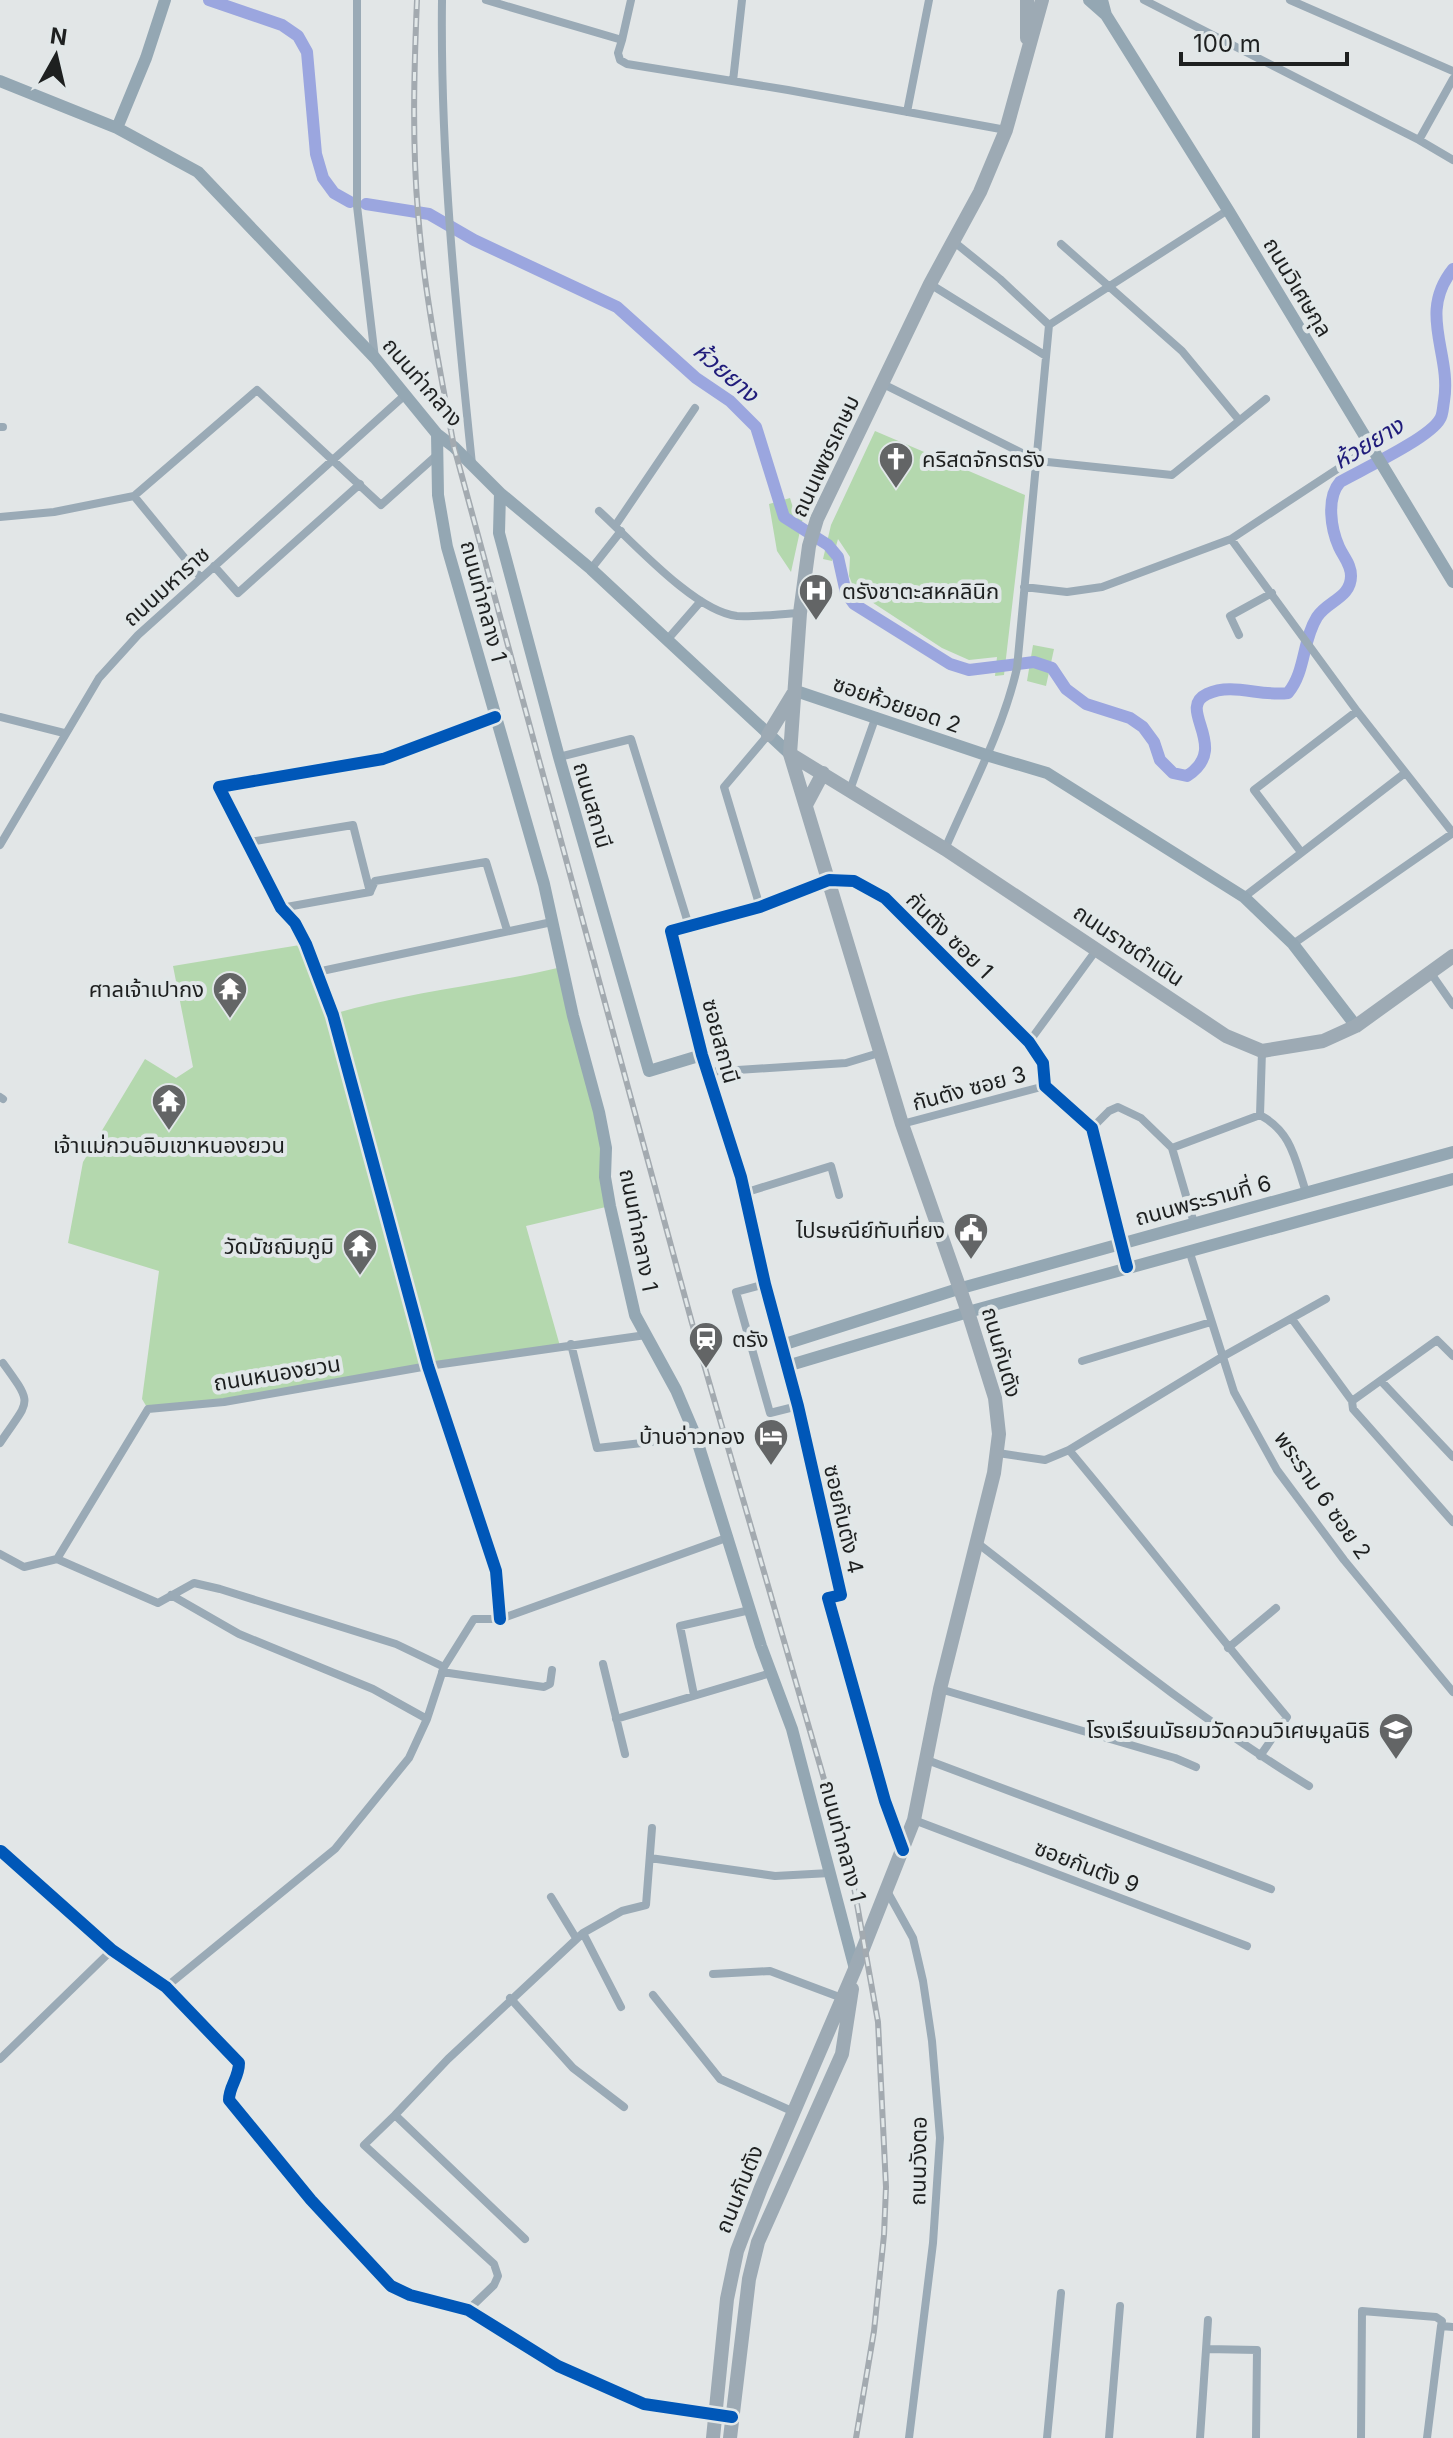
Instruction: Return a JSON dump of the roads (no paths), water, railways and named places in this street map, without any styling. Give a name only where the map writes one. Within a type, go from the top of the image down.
[{"type":"main road","name":"ถนนเพชรเกษม","points":[[1027,0],[1027,62]]},
{"type":"main road","name":"ถนนเพชรเกษม","points":[[790,754],[800,613],[809,546],[817,519],[930,284],[980,192],[1006,130],[1042,0]]},
{"type":"main road","points":[[768,735],[796,691]]},
{"type":"main road","name":"ถนนราชดำเนิน","points":[[790,754],[945,849],[1226,1036],[1262,1051]]},
{"type":"main road","name":"ถนนกันตัง","points":[[713,2438],[727,2299],[737,2251],[914,1820],[940,1689],[998,1453],[999,1434],[995,1398],[879,1053],[790,754]]},
{"type":"main road","points":[[806,805],[823,773]]},
{"type":"main road","points":[[1262,1051],[1323,1041],[1356,1026],[1453,956]]},
{"type":"main road","name":"ถนนกันตัง","points":[[730,2438],[749,2279],[758,2242],[842,2054],[855,1969]]},
{"type":"street","points":[[357,0],[357,206],[375,358]]},
{"type":"street","points":[[442,0],[441,87],[450,256],[473,469]]},
{"type":"street","points":[[486,0],[622,40]]},
{"type":"street","points":[[631,0],[618,53],[620,60],[627,64],[1006,130]]},
{"type":"street","points":[[733,81],[742,0]]},
{"type":"street","points":[[907,112],[929,0]]},
{"type":"street","name":"ถนนวิเศษกุล","points":[[1089,0],[1106,15],[1228,210],[1453,582]]},
{"type":"street","name":"ถนนวิเศษกุล","points":[[1102,0],[1106,15]]},
{"type":"street","points":[[1144,0],[1453,160]]},
{"type":"street","points":[[1290,0],[1453,71]]},
{"type":"street","points":[[117,128],[164,4]]},
{"type":"street","points":[[1419,140],[1453,79]]},
{"type":"street","name":"ถนนท่ากลาง","points":[[0,81],[117,128],[198,172],[375,358],[437,434],[500,493],[591,569],[790,754]]},
{"type":"street","points":[[1049,325],[1228,210]]},
{"type":"street","points":[[953,240],[1049,325]]},
{"type":"street","points":[[1061,244],[1182,351],[1239,420]]},
{"type":"street","points":[[930,284],[1046,356]]},
{"type":"street","points":[[945,849],[1012,686],[1038,461],[1049,325]]},
{"type":"street","points":[[883,384],[1038,461],[1172,475],[1266,399]]},
{"type":"street","points":[[0,517],[54,512],[134,496],[257,390],[381,505],[438,454]]},
{"type":"street","name":"ถนนมหาราช","points":[[0,845],[99,678],[138,635],[405,395]]},
{"type":"street","points":[[591,569],[695,408]]},
{"type":"street","name":"ถนนท่ากลาง 1","points":[[437,434],[438,495],[447,547],[552,922],[599,1112],[606,1148],[605,1177],[635,1315],[676,1390],[696,1437],[750,1610],[792,1729],[855,1969]]},
{"type":"street","points":[[1024,587],[1067,592],[1102,587],[1231,539],[1371,447]]},
{"type":"street","points":[[214,566],[238,593],[360,484]]},
{"type":"street","name":"ถนนสถานี","points":[[500,493],[499,533],[649,1071],[702,1055]]},
{"type":"street","points":[[134,496],[201,578]]},
{"type":"street","points":[[599,511],[712,609],[736,616],[800,613]]},
{"type":"street","points":[[1231,539],[1357,711],[1453,833],[1293,944]]},
{"type":"street","points":[[1239,635],[1230,616],[1272,593]]},
{"type":"street","points":[[667,640],[701,601]]},
{"type":"street","name":"ซอยห้วยยอด 2","points":[[796,691],[1047,773],[1244,897],[1293,944],[1356,1026]]},
{"type":"street","points":[[1301,852],[1254,790],[1357,711]]},
{"type":"street","points":[[850,790],[876,716]]},
{"type":"street","points":[[0,717],[64,733]]},
{"type":"street","points":[[495,717],[383,759],[219,787],[281,908],[295,923],[333,1015],[428,1366],[496,1571],[500,1619]]},
{"type":"street","points":[[760,907],[724,787],[768,735]]},
{"type":"street","points":[[559,757],[631,739],[689,926],[760,907],[829,880]]},
{"type":"street","points":[[1244,897],[1405,773]]},
{"type":"street","points":[[249,842],[353,825],[370,892]]},
{"type":"street","points":[[370,892],[375,881],[486,862],[507,930]]},
{"type":"street","name":"กันตัง ซอย 1","points":[[829,880],[854,881],[885,898],[1029,1042]]},
{"type":"street","points":[[281,908],[370,892]]},
{"type":"street","points":[[317,972],[552,922]]},
{"type":"street","name":"ซอยสถานี","points":[[689,926],[671,931],[702,1055],[744,1193],[776,1323]]},
{"type":"street","points":[[1097,949],[1029,1042],[1043,1063],[1045,1086],[1092,1128],[1127,1267]]},
{"type":"street","points":[[1430,972],[1453,1005]]},
{"type":"street","points":[[1260,1115],[1262,1051]]},
{"type":"street","points":[[707,1072],[846,1063],[879,1053]]},
{"type":"street","name":"กันตัง ซอย 3","points":[[902,1124],[1045,1086]]},
{"type":"street","points":[[1092,1128],[1109,1111],[1118,1107],[1141,1118],[1172,1148],[1188,1225],[1189,1250]]},
{"type":"street","points":[[1172,1148],[1260,1115]]},
{"type":"street","points":[[1260,1115],[1287,1136],[1306,1192]]},
{"type":"street","name":"ถนนพระรามที่ 6","points":[[782,1345],[958,1289],[1453,1152]]},
{"type":"street","points":[[744,1193],[831,1166],[839,1195]]},
{"type":"street","name":"ถนนพระรามที่ 6","points":[[787,1366],[1127,1267],[1453,1179]]},
{"type":"street","name":"พระราม 6 ซอย 2","points":[[1189,1250],[1234,1392],[1277,1470],[1344,1560],[1453,1692]]},
{"type":"street","points":[[765,1284],[736,1292],[770,1413],[798,1406]]},
{"type":"street","points":[[998,1453],[1045,1460],[1069,1450],[1222,1357],[1326,1299]]},
{"type":"street","points":[[1292,1319],[1352,1401],[1353,1409],[1453,1522]]},
{"type":"street","points":[[1082,1361],[1211,1322]]},
{"type":"street","name":"ซอยกันตัง 4","points":[[776,1323],[841,1595],[828,1598],[885,1801],[903,1850]]},
{"type":"street","name":"ถนนหนองยวน","points":[[57,1559],[148,1409],[224,1402],[428,1366],[646,1335]]},
{"type":"street","points":[[1352,1401],[1437,1340],[1453,1356]]},
{"type":"street","points":[[571,1344],[597,1448],[696,1437]]},
{"type":"street","points":[[0,1443],[26,1404],[26,1395],[3,1363]]},
{"type":"street","points":[[1381,1381],[1453,1457]]},
{"type":"street","points":[[1069,1450],[1287,1717],[1260,1756]]},
{"type":"street","points":[[166,1987],[335,1849],[409,1758],[427,1719],[443,1669],[474,1619],[500,1619],[729,1537]]},
{"type":"street","points":[[976,1541],[1144,1671],[1260,1756],[1309,1786]]},
{"type":"street","points":[[0,1554],[24,1567],[57,1559],[158,1603],[194,1583],[220,1589],[396,1644],[443,1669],[544,1687],[550,1684],[552,1670]]},
{"type":"street","points":[[171,1595],[239,1634],[373,1689],[427,1719]]},
{"type":"street","points":[[1228,1648],[1276,1608]]},
{"type":"street","points":[[694,1695],[680,1626],[750,1610]]},
{"type":"street","points":[[603,1664],[625,1754]]},
{"type":"street","points":[[616,1719],[771,1673]]},
{"type":"street","points":[[940,1689],[1175,1758],[1196,1767]]},
{"type":"street","points":[[927,1760],[1271,1889]]},
{"type":"street","name":"ซอยกันตัง 9","points":[[914,1820],[1247,1946]]},
{"type":"street","points":[[468,2310],[494,2285],[498,2276],[494,2264],[364,2145],[510,1998],[579,1936],[622,1911],[646,1905],[652,1828]]},
{"type":"street","points":[[1,1851],[112,1950],[166,1987],[239,2063],[239,2074],[229,2090],[229,2100],[311,2200],[391,2286],[410,2295],[468,2310],[558,2366],[644,2404],[732,2417]]},
{"type":"street","points":[[650,1858],[775,1876],[830,1873]]},
{"type":"street","name":"ถนนวังตอ","points":[[887,1891],[913,1938],[923,1981],[932,2041],[940,2138],[933,2243],[909,2438]]},
{"type":"street","points":[[551,1897],[579,1936],[621,2007]]},
{"type":"street","points":[[0,2059],[112,1950]]},
{"type":"street","points":[[713,1974],[770,1971],[842,1998]]},
{"type":"street","points":[[653,1995],[720,2079],[795,2112]]},
{"type":"street","points":[[510,1998],[573,2068],[624,2107]]},
{"type":"street","points":[[395,2115],[525,2239]]},
{"type":"street","points":[[1047,2438],[1061,2293]]},
{"type":"street","points":[[1109,2438],[1120,2306]]},
{"type":"street","points":[[1361,2438],[1362,2311],[1436,2317],[1442,2321],[1427,2438]]},
{"type":"street","points":[[1200,2438],[1208,2320]]},
{"type":"street","points":[[1441,2326],[1453,2327]]},
{"type":"street","points":[[1207,2349],[1257,2350],[1256,2438]]},
{"type":"waterway","name":"ห้วยยาง","points":[[209,0],[282,25],[298,36],[307,52],[316,154],[323,178],[334,193],[350,202]]},
{"type":"waterway","name":"ห้วยยาง","points":[[366,204],[429,214],[474,240],[617,307],[696,378],[730,401],[756,427],[784,517],[828,545],[838,557],[846,593],[854,604],[950,664],[969,670],[1034,662],[1052,668],[1066,689],[1086,704],[1130,718],[1143,727],[1154,742],[1160,760],[1173,773],[1187,776],[1199,765],[1205,753],[1205,741],[1198,719],[1199,701],[1207,694],[1227,689],[1288,693],[1298,675],[1317,617],[1347,589],[1351,572],[1336,540],[1331,514],[1333,496],[1340,482],[1410,444],[1434,427],[1441,417],[1445,383],[1436,318],[1443,286],[1453,269]]},
{"type":"railway","points":[[417,0],[414,106],[418,213],[428,301],[454,447],[692,1323],[852,1876],[878,2022],[886,2187],[874,2331],[856,2438]]},
{"type":"place","name":"คริสตจักรตรัง","points":[[896,490]]},
{"type":"place","name":"ตรังชาตะสหคลินิก","points":[[816,622]]},
{"type":"place","name":"ศาลเจ้าเปากง","points":[[230,1020]]},
{"type":"place","name":"เจ้าเเม่กวนอิมเขาหนองยวน","points":[[169,1132]]},
{"type":"place","name":"ไปรษณีย์ทับเที่ยง","points":[[971,1261]]},
{"type":"place","name":"วัดมัชฌิมภูมิ","points":[[360,1277]]},
{"type":"place","name":"ตรัง","points":[[706,1370]]},
{"type":"place","name":"บ้านอ่าวทอง","points":[[771,1467]]},
{"type":"place","name":"โรงเรียนมัธยมวัดควนวิเศษมูลนิธิ","points":[[1396,1761]]}]
